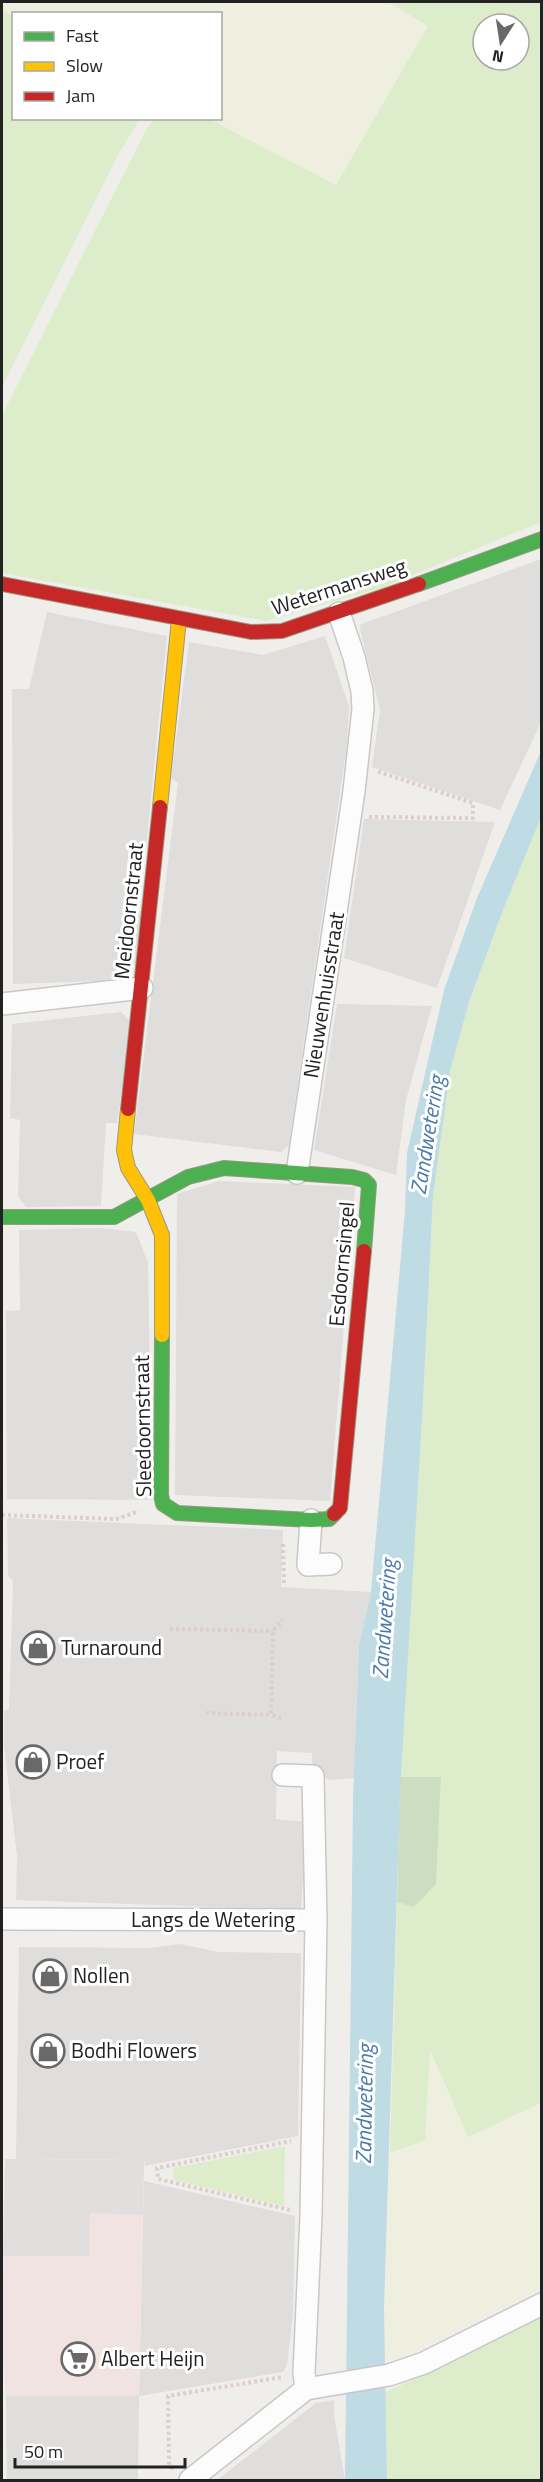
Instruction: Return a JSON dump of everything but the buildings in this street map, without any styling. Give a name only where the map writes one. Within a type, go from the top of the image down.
[{"type":"street","name":"Wetermansweg","points":[[2,584],[179,619],[261,632],[282,631],[339,613],[542,539]]},
{"type":"street","name":"Nieuwenhuisstraat","points":[[297,1173],[351,816],[363,710],[362,691],[339,613]]},
{"type":"street","name":"Meidoornstraat","points":[[148,1200],[128,1168],[124,1150],[179,619]]},
{"type":"street","points":[[2,1004],[142,988]]},
{"type":"street","name":"Esdoornsingel","points":[[2,1217],[114,1217],[188,1178],[224,1168],[352,1176],[364,1180],[369,1185],[369,1203],[340,1508],[329,1519],[311,1520]]},
{"type":"street","name":"Sleedoornstraat","points":[[148,1200],[162,1235],[163,1503],[177,1513],[311,1520]]},
{"type":"street","points":[[311,1520],[308,1565],[331,1564]]},
{"type":"street","points":[[283,1775],[313,1776],[316,1920]]},
{"type":"street","name":"Langs de Wetering","points":[[2,1919],[316,1920],[311,2216],[305,2381]]},
{"type":"street","points":[[183,2477],[305,2381],[336,2384],[389,2375],[424,2363],[542,2304]]},
{"type":"path","points":[[351,816],[472,819],[473,803],[357,765]]},
{"type":"path","points":[[2,1515],[116,1519],[163,1503]]},
{"type":"path","points":[[283,1518],[284,1583]]},
{"type":"path","points":[[271,1715],[273,1631],[283,1620]]},
{"type":"path","points":[[170,1629],[273,1631]]},
{"type":"path","points":[[206,1713],[271,1715],[280,1718]]},
{"type":"path","points":[[311,2137],[157,2168],[158,2179],[311,2216]]},
{"type":"path","points":[[183,2477],[169,2465],[168,2396],[305,2381]]},
{"type":"shaded area","points":[[541,559],[541,722],[500,810],[372,767],[380,710],[359,625]]},
{"type":"shaded area","points":[[47,612],[167,636],[146,849],[129,848],[123,908],[141,911],[135,964],[126,975],[100,981],[13,984],[12,689],[29,689]]},
{"type":"shaded area","points":[[325,636],[349,706],[347,744],[289,1145],[281,1152],[134,1134],[178,783],[171,778],[189,642],[263,655]]},
{"type":"shaded area","points":[[364,819],[495,822],[437,988],[344,958]]},
{"type":"shaded area","points":[[337,1004],[432,1006],[406,1100],[396,1175],[314,1150]]},
{"type":"shaded area","points":[[121,1012],[132,1023],[117,1123],[106,1123],[101,1206],[26,1207],[18,1197],[20,1120],[10,1118],[12,1024]]},
{"type":"shaded area","points":[[219,1181],[355,1187],[330,1501],[175,1495],[177,1194]]},
{"type":"shaded area","points":[[100,1228],[136,1232],[148,1263],[152,1500],[7,1499],[6,1311],[20,1310],[19,1230]]},
{"type":"shaded area","points":[[7,1518],[283,1530],[281,1587],[371,1592],[359,1645],[354,1778],[328,1780],[312,1763],[312,1753],[277,1751],[276,1819],[307,1822],[301,1910],[16,1900],[17,1856],[4,1746],[4,1711],[9,1709],[13,1581],[8,1575]]},
{"type":"shaded area","points":[[180,1944],[219,1952],[301,1953],[298,2136],[145,2166],[144,2160],[16,2159],[19,1947],[149,1948]]},
{"type":"shaded area","points":[[5,2159],[144,2160],[139,2396],[6,2396],[2,2347]]},
{"type":"shaded area","points":[[5,2159],[144,2160],[143,2215],[90,2213],[89,2256],[3,2256]]},
{"type":"shaded area","points":[[144,2181],[295,2216],[293,2315],[287,2365],[283,2372],[139,2396]]},
{"type":"shaded area","points":[[6,2396],[139,2396],[138,2480],[7,2480]]},
{"type":"shaded area","points":[[334,2400],[334,2415],[345,2480],[217,2480],[316,2403]]},
{"type":"green space","points":[[2,2],[388,2],[428,26],[336,185],[211,120],[222,120],[222,12],[12,12],[12,15],[2,10]]},
{"type":"green space","points":[[388,2],[541,2],[541,522],[384,587],[266,621],[2,573],[2,415],[146,130],[153,120],[211,120],[336,185],[428,26]]},
{"type":"green space","points":[[2,10],[12,15],[12,120],[139,120],[119,153],[2,387]]},
{"type":"green space","points":[[541,817],[541,2103],[468,2137],[430,2050],[425,2140],[390,2153],[397,1902],[414,1906],[436,1884],[441,1777],[400,1777],[433,1196],[450,1071],[470,999]]},
{"type":"green space","points":[[400,1777],[441,1777],[436,1884],[414,1907],[397,1902]]},
{"type":"green space","points":[[429,2048],[468,2137],[541,2103],[541,2289],[398,2357],[385,2359],[384,2309],[390,2153],[425,2140]]},
{"type":"green space","points":[[285,2146],[284,2206],[174,2180],[173,2168]]},
{"type":"green space","points":[[541,2318],[541,2480],[387,2480],[385,2392],[443,2367]]},
{"type":"water","name":"Zandwetering","points":[[541,751],[541,817],[470,999],[450,1071],[433,1196],[400,1792],[384,2309],[387,2480],[345,2480],[353,1799],[359,1645],[371,1592],[405,1211],[407,1153],[444,990],[477,898]]},
{"type":"traffic: fast","points":[[419,584],[542,539]]},
{"type":"traffic: fast","points":[[2,1217],[114,1217],[188,1177],[224,1168],[352,1177],[364,1180],[369,1185],[364,1251]]},
{"type":"traffic: fast","points":[[162,1335],[161,1495],[163,1504],[177,1513],[311,1520],[329,1519],[334,1514]]},
{"type":"traffic: slow","points":[[160,807],[179,619]]},
{"type":"traffic: slow","points":[[128,1109],[124,1150],[128,1168],[148,1200],[162,1235],[162,1335]]},
{"type":"traffic: jam","points":[[2,584],[251,632],[282,631],[419,584]]},
{"type":"traffic: jam","points":[[128,1109],[160,807]]},
{"type":"traffic: jam","points":[[334,1514],[340,1508],[364,1251]]},
{"type":"place","name":"Turnaround","points":[[38,1648]]},
{"type":"place","name":"Proef","points":[[33,1762]]},
{"type":"place","name":"Nollen","points":[[50,1976]]},
{"type":"place","name":"Bodhi Flowers","points":[[48,2051]]},
{"type":"place","name":"Albert Heijn","points":[[78,2359]]}]
